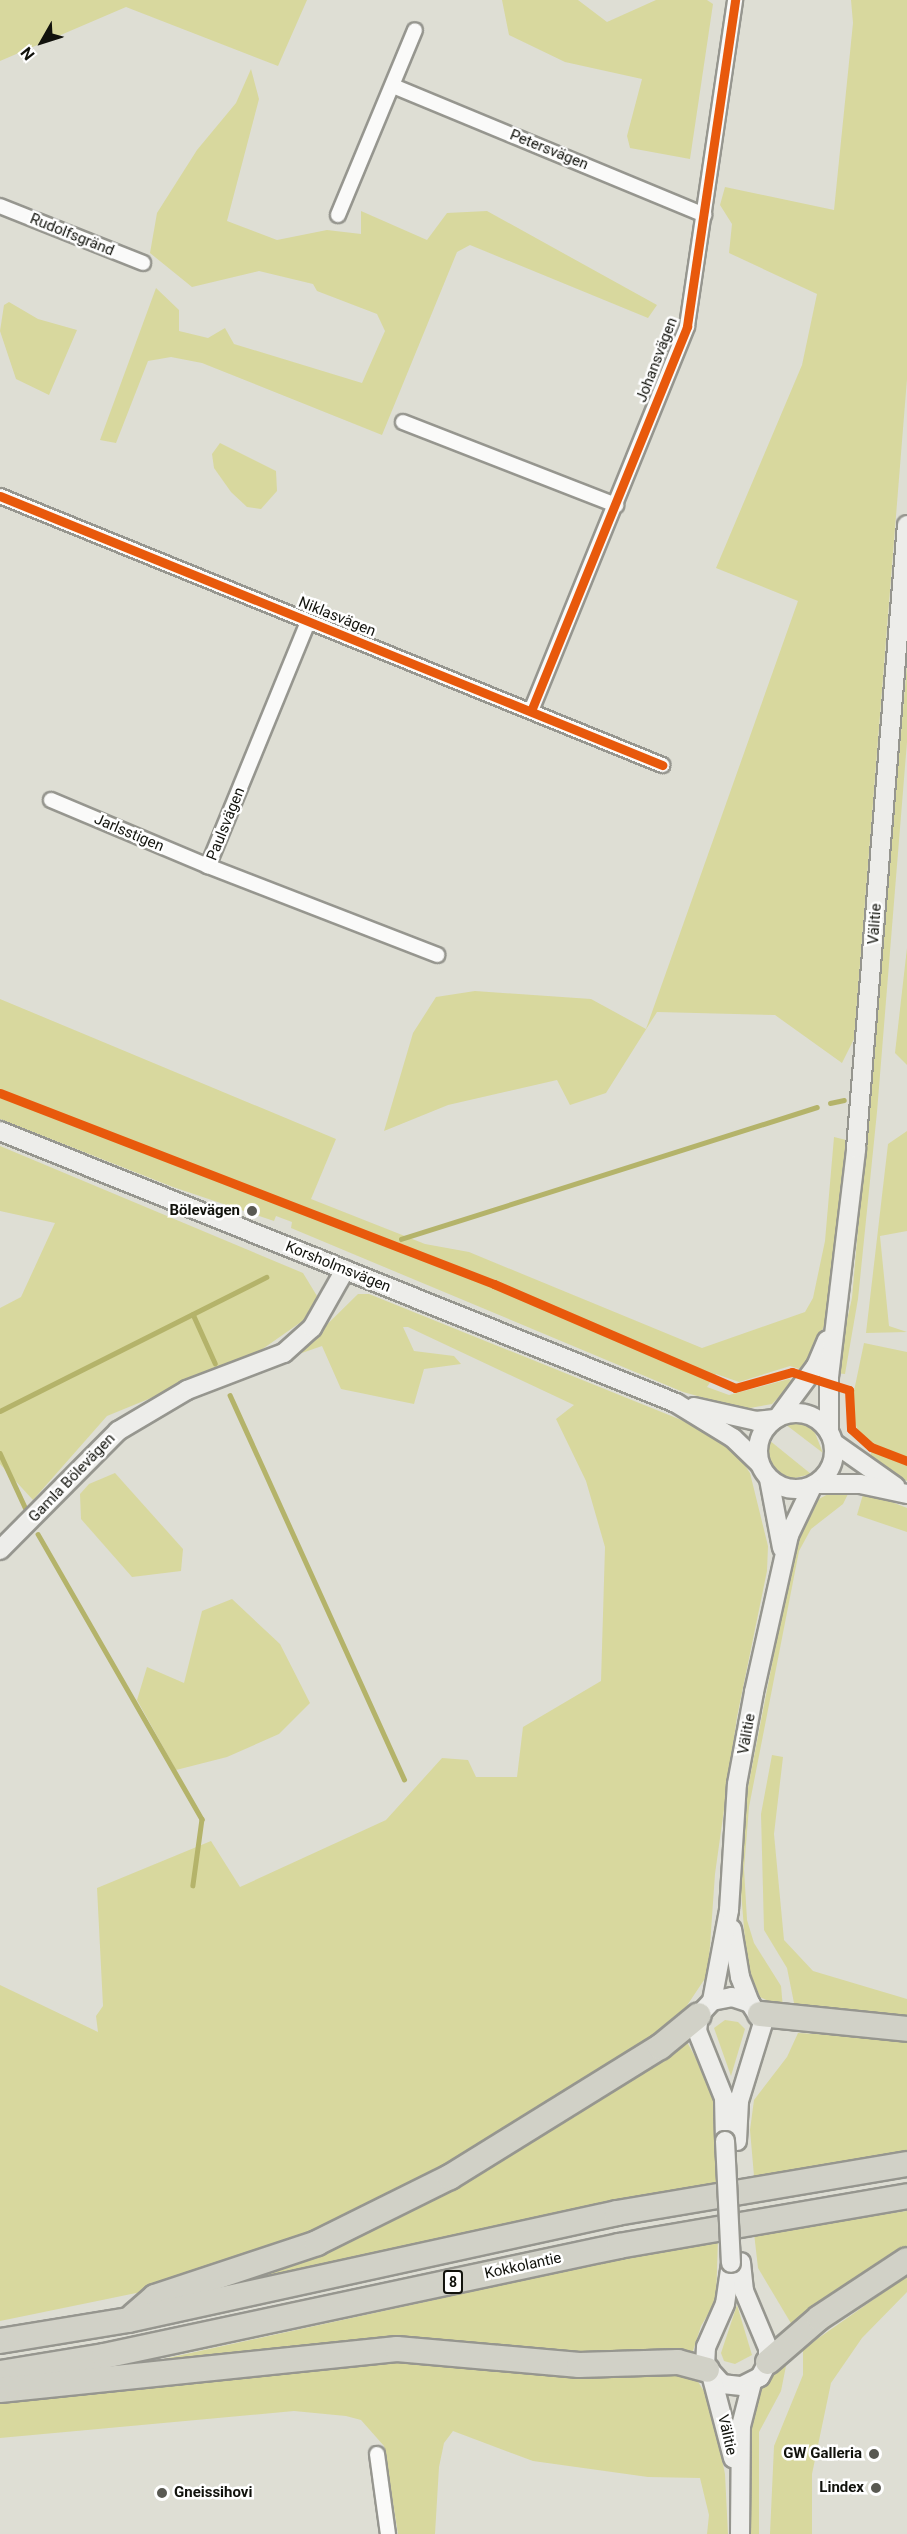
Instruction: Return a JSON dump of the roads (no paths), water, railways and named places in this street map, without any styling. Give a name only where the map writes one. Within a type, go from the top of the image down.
[{"type":"highway","points":[[129,2320],[156,2297],[318,2243],[450,2177],[660,2047],[706,2008]]},
{"type":"highway","points":[[755,2008],[907,2029]]},
{"type":"highway","name":"8","points":[[0,2341],[129,2320],[616,2213],[907,2164]]},
{"type":"highway","name":"Kokkolantie","points":[[0,2373],[104,2356],[619,2246],[907,2196]]},
{"type":"highway","points":[[768,2362],[819,2318],[907,2260]]},
{"type":"highway","points":[[0,2390],[397,2349],[588,2366],[678,2362],[710,2374]]},
{"type":"main road","name":"Välitie","points":[[832,1437],[829,1377],[857,1138],[907,525]]},
{"type":"main road","name":"Korsholmsvägen","points":[[0,1131],[676,1403],[756,1421],[777,1418]]},
{"type":"main road","name":"Gamla Bölevägen","points":[[0,1550],[118,1431],[187,1390],[284,1353],[312,1328],[345,1270]]},
{"type":"main road","name":"Välitie","points":[[777,1418],[816,1366],[835,1322]]},
{"type":"main road","name":"Korsholmsvägen","points":[[676,1403],[734,1438],[764,1471]]},
{"type":"main road","points":[[807,1414],[832,1437],[849,1458],[907,1494],[854,1483],[789,1489],[764,1471],[760,1438],[777,1418],[807,1414]]},
{"type":"main road","points":[[814,1486],[832,1466],[832,1437]]},
{"type":"main road","name":"Välitie","points":[[764,1471],[783,1562]]},
{"type":"main road","name":"Välitie","points":[[731,2141],[724,2098],[699,2042],[729,1910],[737,1784],[789,1535],[814,1486]]},
{"type":"main road","name":"Välitie","points":[[729,1910],[740,1977],[755,2008]]},
{"type":"main road","points":[[706,2008],[732,1997],[755,2008],[762,2032],[739,2101],[731,2141],[736,2263],[744,2291],[768,2348],[768,2362],[752,2383],[730,2386],[710,2374]]},
{"type":"main road","name":"Välitie","points":[[736,2263],[725,2304],[706,2347],[710,2374],[740,2492]]},
{"type":"main road","name":"Välitie","points":[[740,2534],[741,2426],[752,2383]]},
{"type":"street","name":"Johansvägen","points":[[531,711],[687,326],[735,0]]},
{"type":"street","points":[[338,215],[415,30]]},
{"type":"street","name":"Petersvägen","points":[[393,86],[704,215]]},
{"type":"street","name":"Rudolfsgränd","points":[[0,206],[143,263]]},
{"type":"street","points":[[403,422],[616,505]]},
{"type":"street","name":"Niklasvägen","points":[[0,496],[662,765]]},
{"type":"street","name":"Paulsvägen","points":[[308,622],[208,866],[437,955]]},
{"type":"street","name":"Jarlsstigen","points":[[51,800],[208,866]]},
{"type":"street","points":[[377,2454],[388,2534]]},
{"type":"waterway","points":[[830,1103],[844,1100]]},
{"type":"waterway","points":[[401,1239],[817,1107]]},
{"type":"waterway","points":[[0,1411],[266,1277]]},
{"type":"waterway","points":[[193,1314],[215,1363]]},
{"type":"waterway","points":[[230,1395],[404,1779]]},
{"type":"waterway","points":[[0,1453],[25,1507]]},
{"type":"waterway","points":[[38,1534],[202,1819],[193,1885]]},
{"type":"place","name":"Bölevägen","points":[[252,1211]]},
{"type":"place","name":"GW Galleria","points":[[874,2454]]},
{"type":"place","name":"Lindex","points":[[876,2488]]},
{"type":"place","name":"Gneissihovi","points":[[162,2493]]}]
